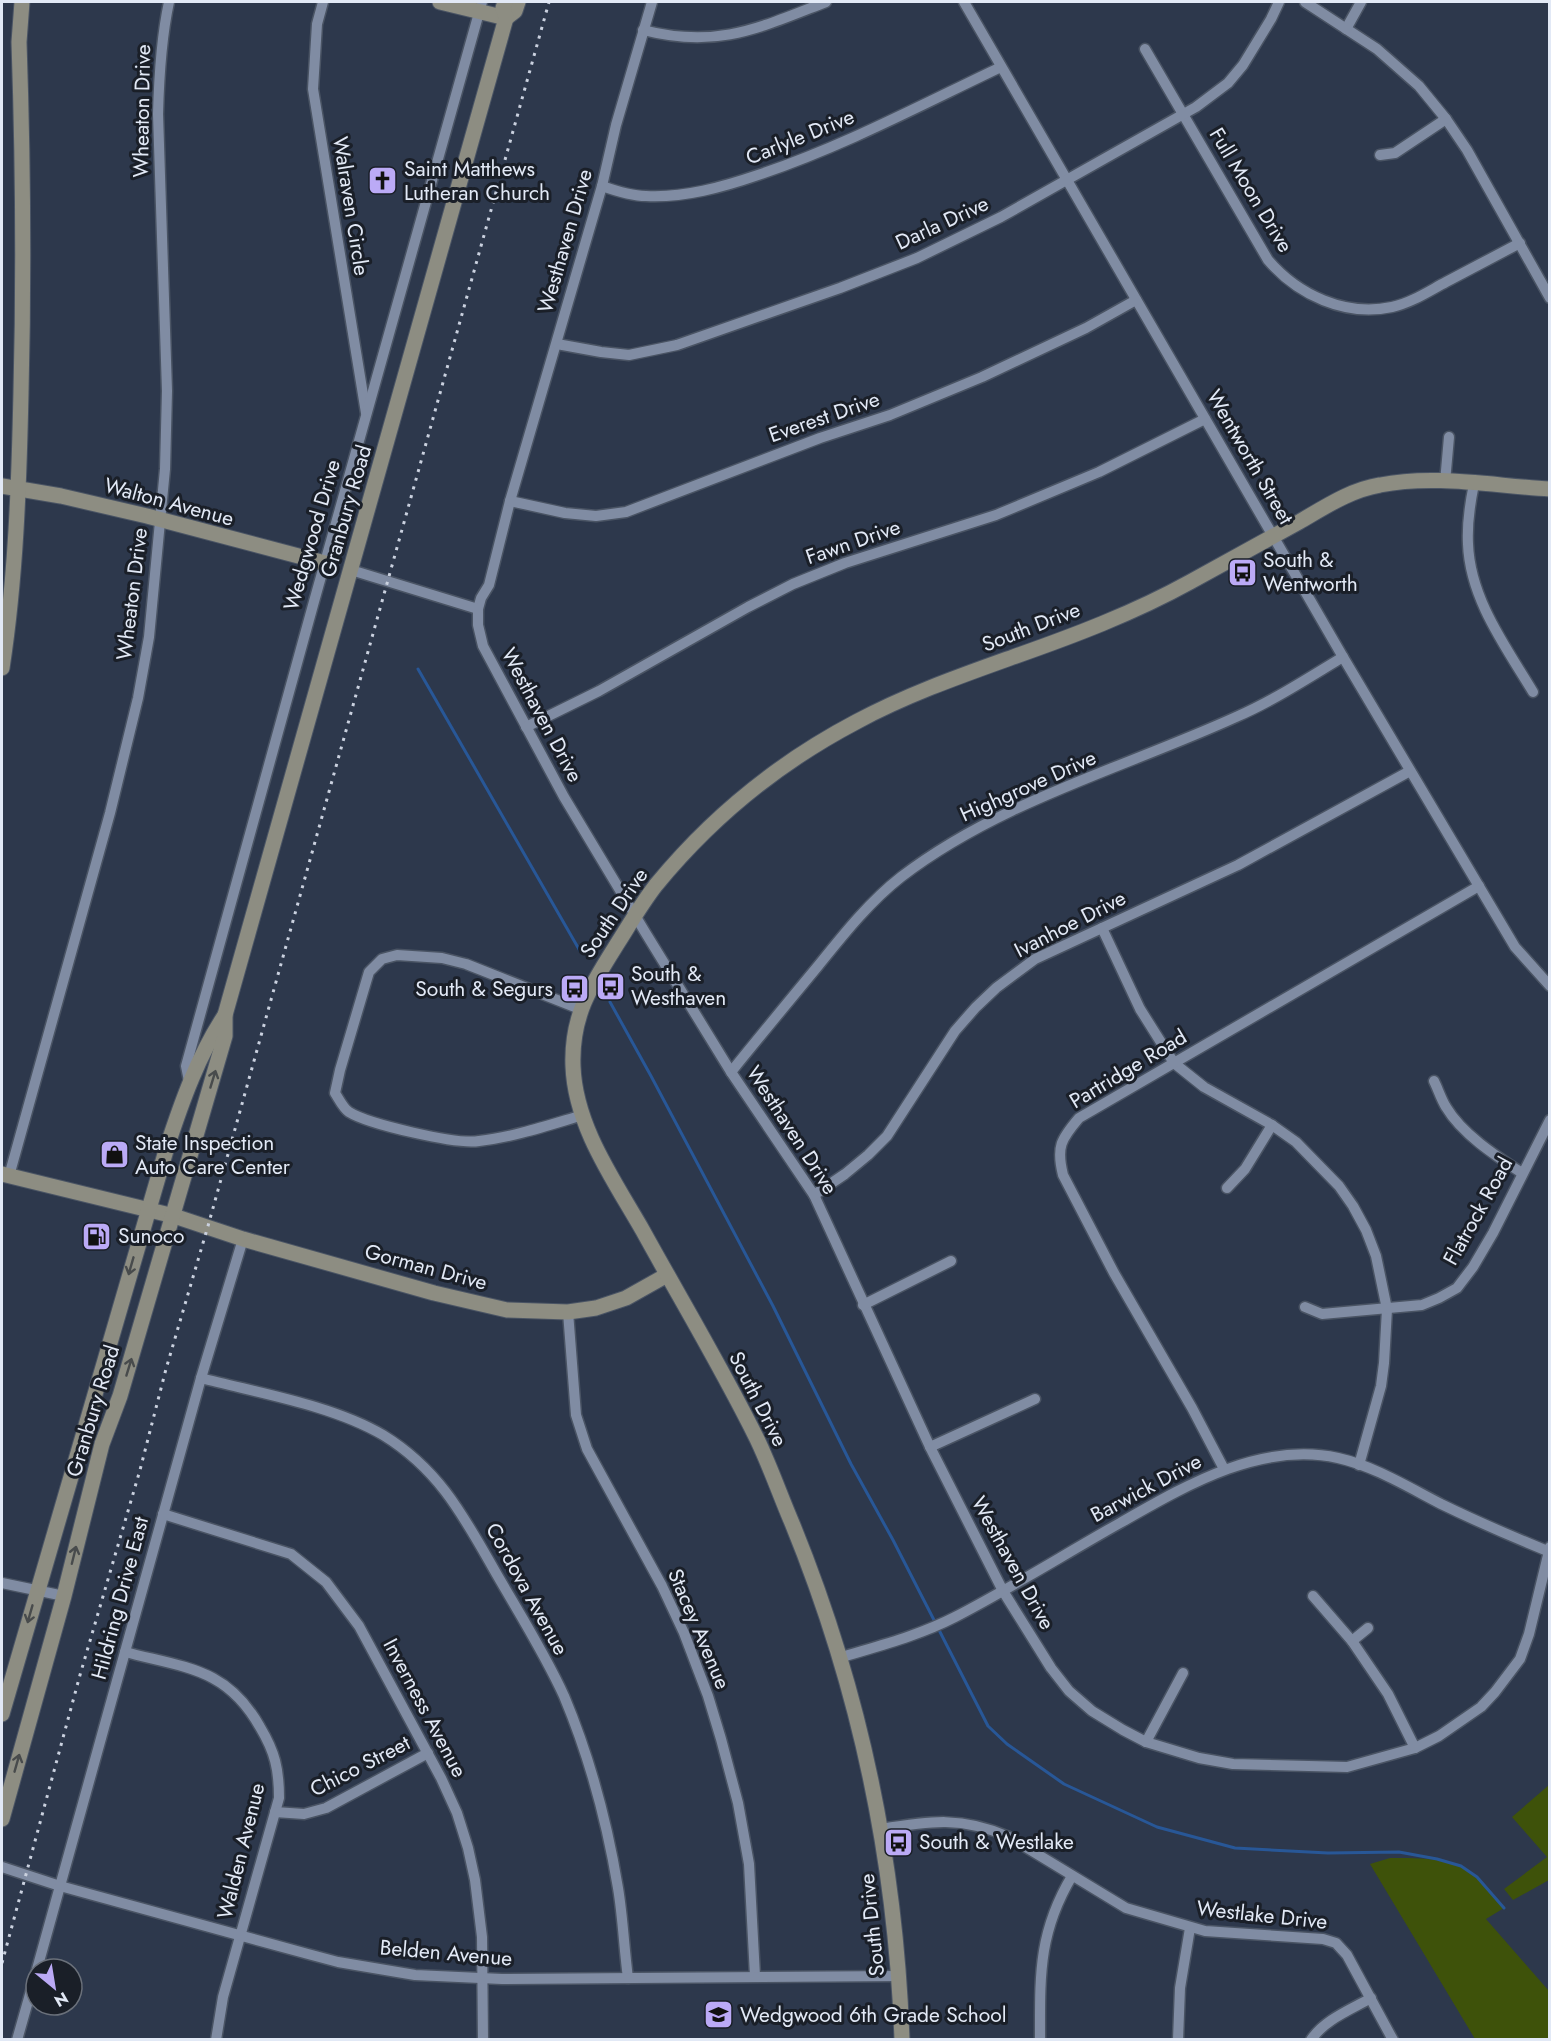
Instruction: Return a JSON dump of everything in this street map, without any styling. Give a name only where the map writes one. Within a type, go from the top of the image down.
[{"type":"street","points":[[2,668],[18,489],[24,310],[19,42],[22,2]]},
{"type":"street","name":"Wheaton Drive","points":[[5,1175],[110,813],[138,698],[149,637],[165,469],[167,391],[158,114],[163,29],[169,2]]},
{"type":"street","name":"Walraven Circle","points":[[323,2],[317,24],[313,89],[366,416]]},
{"type":"street","points":[[440,2],[480,7],[506,18]]},
{"type":"street","name":"Granbury Road","points":[[2,1819],[64,1596],[102,1444],[120,1396],[225,1036],[225,1015],[506,18],[503,8],[505,2]]},
{"type":"street","name":"Granbury Road","points":[[506,18],[515,12],[518,2]]},
{"type":"street","name":"Westhaven Drive","points":[[651,2],[616,124],[602,186],[510,501],[489,585],[481,598],[478,609],[478,626],[483,646],[564,797],[731,1072],[814,1195],[930,1448],[1003,1592],[1031,1639],[1069,1691],[1092,1711],[1146,1743],[1199,1758],[1233,1764],[1347,1767],[1415,1748],[1439,1736],[1481,1707],[1495,1692],[1520,1659],[1529,1634],[1549,1550]]},
{"type":"street","points":[[644,30],[668,36],[699,38],[731,35],[756,29],[826,2]]},
{"type":"street","name":"Wentworth Street","points":[[964,2],[1410,771],[1515,947],[1550,986]]},
{"type":"street","name":"Darla Drive","points":[[557,344],[629,355],[676,345],[840,288],[917,258],[1001,217],[1183,114],[1228,83],[1243,65],[1271,20],[1279,2]]},
{"type":"street","points":[[1305,2],[1377,49],[1419,86],[1467,150],[1550,298]]},
{"type":"street","points":[[1346,29],[1361,2]]},
{"type":"street","name":"Wedgwood Drive","points":[[189,1080],[186,1066],[334,525],[480,7]]},
{"type":"street","name":"Full Moon Drive","points":[[1145,49],[1269,260],[1294,286],[1344,308],[1392,307],[1417,298],[1520,243]]},
{"type":"street","name":"Carlyle Drive","points":[[602,186],[619,192],[657,196],[681,195],[746,180],[846,141],[1001,67]]},
{"type":"street","points":[[1380,155],[1395,153],[1446,119]]},
{"type":"street","name":"Everest Drive","points":[[510,501],[565,513],[596,516],[626,512],[820,438],[890,415],[962,386],[1086,328],[1136,300]]},
{"type":"street","name":"Fawn Drive","points":[[526,727],[599,691],[793,584],[845,563],[1006,511],[1099,472],[1205,419]]},
{"type":"street","points":[[1445,482],[1449,437]]},
{"type":"street","name":"South Drive","points":[[902,2040],[900,1976],[881,1829],[858,1725],[817,1587],[759,1443],[597,1149],[583,1115],[578,1102],[573,1063],[580,1009],[606,960],[635,915],[652,890],[680,857],[754,788],[823,741],[858,721],[903,699],[1064,639],[1123,614],[1180,587],[1342,498],[1375,486],[1409,481],[1550,489]]},
{"type":"street","points":[[1474,484],[1468,544],[1474,580],[1494,626],[1533,692]]},
{"type":"street","name":"Walton Avenue","points":[[2,486],[61,496],[325,562]]},
{"type":"street","points":[[351,570],[478,609]]},
{"type":"street","name":"Highgrove Drive","points":[[731,1072],[840,939],[877,898],[901,877],[948,844],[992,819],[1238,717],[1343,657]]},
{"type":"street","name":"Ivanhoe Drive","points":[[814,1195],[860,1161],[887,1136],[955,1031],[996,988],[1035,959],[1238,865],[1410,771]]},
{"type":"street","name":"Partridge Road","points":[[1224,1469],[1192,1408],[1114,1273],[1063,1175],[1059,1160],[1060,1144],[1079,1118],[1479,886]]},
{"type":"street","points":[[1102,928],[1140,1009],[1174,1063],[1204,1087],[1272,1125],[1302,1148],[1339,1186],[1366,1230],[1376,1256],[1387,1309],[1381,1386],[1359,1465]]},
{"type":"street","points":[[580,1009],[466,964],[442,958],[397,955],[382,959],[369,972],[335,1086],[335,1093],[346,1111],[361,1118],[461,1142],[477,1142],[510,1135],[583,1115]]},
{"type":"street","name":"Granbury Road","points":[[2,1714],[147,1208],[189,1080],[215,1029],[225,1015]]},
{"type":"street","points":[[186,1169],[185,1142],[196,1103],[189,1080]]},
{"type":"street","points":[[1434,1081],[1453,1118],[1488,1150],[1522,1173]]},
{"type":"street","name":"Flatrock Road","points":[[1305,1307],[1322,1314],[1422,1305],[1456,1288],[1473,1267],[1493,1233],[1550,1119]]},
{"type":"street","points":[[1227,1188],[1245,1169],[1272,1125]]},
{"type":"street","name":"Gorman Drive","points":[[5,1175],[147,1208],[243,1239],[507,1310],[568,1312],[596,1308],[626,1298],[667,1275]]},
{"type":"street","name":"Hildring Drive East","points":[[40,1957],[201,1378],[243,1239]]},
{"type":"street","points":[[863,1305],[951,1262]]},
{"type":"street","name":"Stacey Avenue","points":[[568,1312],[576,1415],[587,1449],[662,1586],[684,1633],[708,1696],[721,1739],[738,1803],[749,1864],[755,1976]]},
{"type":"street","name":"Cordova Avenue","points":[[201,1378],[320,1408],[382,1434],[413,1456],[458,1507],[540,1649],[563,1695],[592,1774],[619,1891],[628,1978]]},
{"type":"street","points":[[930,1448],[1035,1399]]},
{"type":"street","name":"Barwick Drive","points":[[839,1658],[920,1632],[952,1618],[1003,1592],[1082,1544],[1189,1484],[1224,1469],[1280,1456],[1314,1455],[1338,1458],[1359,1465],[1454,1510],[1549,1550]]},
{"type":"street","name":"Inverness Avenue","points":[[163,1514],[291,1554],[326,1582],[359,1626],[428,1753],[457,1813],[468,1848],[476,1880],[482,1937],[483,2040]]},
{"type":"street","points":[[2,1583],[64,1596]]},
{"type":"street","points":[[1313,1596],[1352,1641],[1389,1694],[1415,1748]]},
{"type":"street","points":[[1352,1641],[1368,1628]]},
{"type":"street","name":"Walden Avenue","points":[[125,1652],[217,1679],[243,1700],[267,1739],[276,1760],[279,1788],[275,1812],[221,2007],[216,2040]]},
{"type":"street","points":[[1146,1743],[1184,1673]]},
{"type":"street","name":"Chico Street","points":[[275,1812],[304,1814],[326,1808],[428,1753]]},
{"type":"street","name":"Westlake Drive","points":[[881,1829],[953,1822],[990,1828],[1009,1837],[1126,1908],[1205,1931],[1323,1940],[1335,1943],[1347,1954],[1393,2040]]},
{"type":"street","name":"Belden Avenue","points":[[2,1867],[60,1886],[338,1962],[415,1975],[483,1978],[900,1976]]},
{"type":"street","points":[[1040,2040],[1042,1972],[1046,1933],[1056,1905],[1072,1876]]},
{"type":"street","points":[[1178,2040],[1180,1988],[1190,1928]]},
{"type":"street","points":[[1311,2040],[1319,2029],[1371,1998]]},
{"type":"street","points":[[18,2040],[24,2017]]},
{"type":"green space","points":[[1549,1785],[1549,1880],[1513,1900],[1504,1889],[1547,1857],[1512,1817]]},
{"type":"green space","points":[[1390,1858],[1446,1862],[1476,1876],[1487,1887],[1504,1908],[1486,1919],[1549,1991],[1549,2039],[1475,2039],[1370,1864]]},
{"type":"waterway","points":[[418,669],[580,951]]},
{"type":"waterway","points":[[610,1002],[773,1306],[851,1464],[935,1622]]},
{"type":"waterway","points":[[938,1628],[988,1726],[1007,1744],[1064,1784],[1157,1827],[1235,1848],[1328,1853],[1399,1852],[1437,1859],[1461,1866],[1477,1877],[1504,1908]]},
{"type":"railway","points":[[2,1963],[80,1675],[140,1470],[166,1369],[208,1226],[549,2]]},
{"type":"place","name":"Saint Matthews Lutheran Church","points":[[383,181]]},
{"type":"place","name":"South & Wentworth","points":[[1242,572]]},
{"type":"place","name":"South & Westhaven","points":[[610,986]]},
{"type":"place","name":"South & Segurs","points":[[574,989]]},
{"type":"place","name":"State Inspection Auto Care Center","points":[[114,1155]]},
{"type":"place","name":"Sunoco","points":[[97,1236]]},
{"type":"place","name":"South & Westlake","points":[[898,1842]]},
{"type":"place","name":"Wedgwood 6th Grade School","points":[[719,2015]]}]
